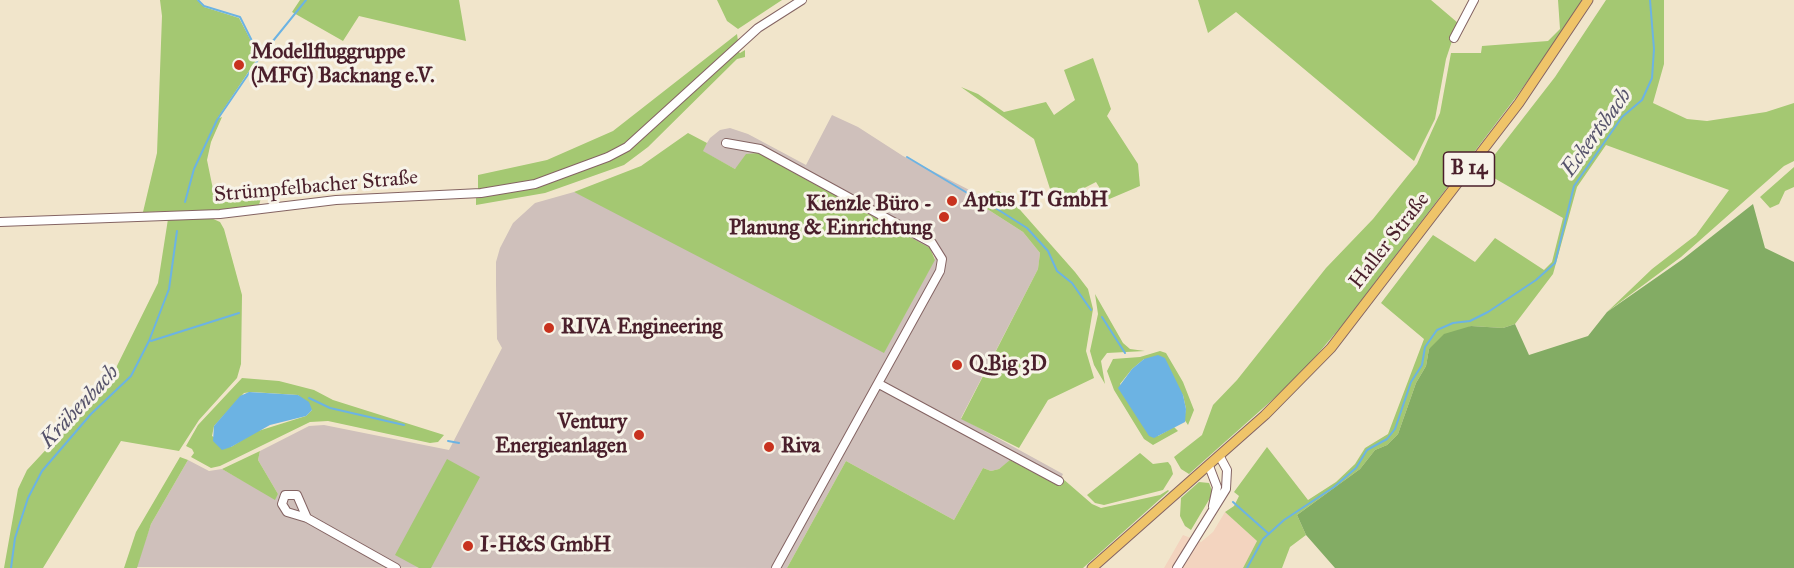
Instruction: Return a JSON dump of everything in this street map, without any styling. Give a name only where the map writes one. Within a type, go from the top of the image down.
[{"type":"main road","name":"Haller Straße","points":[[1220,457],[1288,394],[1331,348],[1519,103],[1561,45],[1588,0]]},
{"type":"main road","name":"B 14","points":[[1092,568],[1220,457]]},
{"type":"street","name":"Strümpfelbacher Straße","points":[[0,222],[220,214],[336,200],[481,193],[535,184],[608,157],[627,147],[758,28],[802,0]]},
{"type":"street","points":[[1454,38],[1474,0]]},
{"type":"street","points":[[726,143],[760,150],[932,243],[938,249],[942,259],[940,271],[776,568]]},
{"type":"street","points":[[879,384],[1059,481]]},
{"type":"street","points":[[1177,568],[1227,483],[1227,470],[1220,457]]},
{"type":"street","points":[[1209,466],[1217,487],[1211,513]]},
{"type":"street","points":[[307,518],[396,568]]},
{"type":"shaded area","points":[[832,115],[858,127],[903,156],[985,198],[981,205],[1023,232],[1040,253],[1038,269],[961,418],[1063,474],[1058,485],[1011,460],[999,469],[991,471],[983,468],[954,520],[846,461],[787,568],[136,567],[151,524],[188,460],[209,471],[222,469],[275,499],[278,494],[258,460],[260,451],[309,426],[324,425],[449,450],[502,348],[497,339],[496,262],[500,248],[513,223],[535,203],[574,192],[884,352],[935,259],[932,250],[758,153],[735,169],[702,151],[710,138],[720,130],[730,128],[748,134],[806,165]]},
{"type":"shaded area","points":[[1225,512],[1257,541],[1243,568],[1164,568],[1183,535],[1201,542],[1213,532]]},
{"type":"green space","points":[[160,0],[197,0],[204,7],[239,18],[259,56],[217,119],[222,117],[211,142],[207,160],[215,199],[227,202],[240,196],[254,200],[261,198],[259,205],[217,210],[143,212],[157,153],[162,16]]},
{"type":"green space","points":[[300,0],[459,0],[466,41],[359,16],[343,41],[292,12]]},
{"type":"green space","points":[[717,0],[782,0],[738,29],[727,21]]},
{"type":"green space","points":[[1198,0],[1431,0],[1458,23],[1446,59],[1435,119],[1414,161],[1236,12],[1208,33]]},
{"type":"green space","points":[[1558,0],[1585,0],[1516,97],[1344,323],[1298,377],[1189,474],[1181,469],[1174,457],[1202,435],[1213,405],[1237,380],[1326,268],[1373,219],[1417,164],[1440,113],[1451,53],[1481,53],[1482,46],[1548,41],[1560,29]]},
{"type":"green space","points":[[1606,0],[1664,0],[1664,64],[1653,103],[1687,119],[1707,121],[1766,112],[1794,103],[1794,161],[1784,166],[1681,257],[1607,312],[1652,269],[1696,235],[1729,190],[1606,145],[1577,187],[1553,274],[1515,324],[1503,328],[1471,326],[1429,349],[1426,366],[1416,383],[1398,434],[1387,445],[1375,450],[1360,469],[1297,515],[1306,535],[1290,547],[1282,568],[1243,568],[1257,541],[1225,512],[1234,506],[1239,496],[1234,492],[1267,447],[1308,500],[1336,482],[1355,464],[1365,448],[1388,434],[1424,339],[1381,303],[1433,235],[1475,262],[1495,238],[1544,270],[1552,262],[1563,218],[1482,171],[1555,77]]},
{"type":"green space","points":[[737,34],[738,41],[624,145],[597,158],[539,179],[478,190],[478,175],[547,160],[613,131]]},
{"type":"green space","points":[[745,50],[745,57],[737,59],[648,147],[624,165],[545,193],[476,205],[476,197],[528,188],[618,156],[633,147],[737,51],[740,53]]},
{"type":"green space","points":[[1093,58],[1111,109],[1107,116],[1138,164],[1140,186],[1107,200],[1096,182],[1059,201],[1051,192],[1034,139],[961,87],[978,94],[1004,112],[1046,102],[1054,115],[1075,100],[1064,70]]},
{"type":"green space","points":[[688,133],[707,143],[703,151],[735,169],[746,154],[758,153],[930,248],[935,260],[884,353],[574,192],[641,166]]},
{"type":"green space","points":[[1794,167],[1794,187],[1785,191],[1779,204],[1770,208],[1760,197]]},
{"type":"green space","points":[[999,191],[1014,203],[1075,272],[1088,289],[1093,309],[1086,351],[1094,378],[1048,400],[1019,448],[961,419],[1038,269],[1040,253],[1023,232],[981,205],[989,193]]},
{"type":"green space","points":[[1753,204],[1765,248],[1794,262],[1794,568],[1335,568],[1306,535],[1297,515],[1360,469],[1375,450],[1387,445],[1398,434],[1416,383],[1426,366],[1429,349],[1444,334],[1471,326],[1503,328],[1515,324],[1529,355],[1588,336],[1607,312],[1683,259]]},
{"type":"green space","points":[[211,218],[220,222],[224,229],[242,295],[241,364],[237,378],[199,420],[179,451],[121,441],[43,568],[4,568],[18,489],[27,470],[109,382],[158,283],[168,219]]},
{"type":"green space","points":[[1095,294],[1123,343],[1130,349],[1145,351],[1107,353],[1101,361],[1105,384],[1094,365],[1090,351],[1098,314]]},
{"type":"green space","points":[[1160,351],[1166,353],[1183,382],[1194,410],[1188,425],[1184,419],[1186,409],[1183,395],[1144,359],[1132,369],[1120,384],[1158,436],[1174,427],[1178,431],[1153,445],[1144,439],[1114,390],[1107,371],[1113,359],[1140,357]]},
{"type":"green space","points":[[242,378],[279,381],[314,390],[333,400],[444,435],[438,442],[430,443],[328,421],[310,422],[220,466],[211,468],[191,457],[194,453],[186,446],[198,425]],"holes":[[[244,393],[298,395],[312,410],[306,416],[255,432],[231,447],[212,436],[214,426]]]},
{"type":"green space","points":[[260,451],[258,460],[278,494],[275,500],[222,469]]},
{"type":"green space","points":[[1140,453],[1153,464],[1168,462],[1171,466],[1173,474],[1163,490],[1104,505],[1095,503],[1087,495]]},
{"type":"green space","points":[[180,457],[188,460],[151,524],[137,568],[124,568],[136,532]]},
{"type":"green space","points":[[447,459],[480,477],[431,568],[419,568],[395,555]]},
{"type":"green space","points":[[1010,460],[1057,485],[1062,478],[1092,504],[1101,508],[1169,491],[1083,568],[787,568],[846,461],[954,520],[983,468],[991,471],[999,469]]},
{"type":"green space","points":[[1199,482],[1209,483],[1213,493],[1191,530],[1185,526],[1180,516],[1181,498]]},
{"type":"water","points":[[1158,355],[1165,358],[1183,395],[1186,409],[1185,422],[1154,438],[1149,436],[1118,388],[1132,369],[1144,359]]},
{"type":"water","points":[[249,392],[298,395],[309,402],[312,410],[306,416],[270,425],[222,450],[213,441],[214,426],[240,396]]},
{"type":"waterway","points":[[198,0],[204,6],[240,17],[260,57]]},
{"type":"waterway","name":"Krähenbach","points":[[185,202],[194,169],[217,120],[260,57],[306,0]]},
{"type":"waterway","name":"Eckertsbach","points":[[1247,568],[1263,539],[1284,520],[1334,487],[1356,468],[1367,450],[1387,439],[1395,429],[1411,382],[1422,365],[1425,347],[1437,330],[1453,323],[1470,321],[1488,312],[1536,280],[1555,263],[1574,186],[1622,117],[1642,100],[1652,78],[1654,49],[1650,0]]},
{"type":"waterway","points":[[907,157],[974,197]]},
{"type":"waterway","points":[[986,202],[1027,228],[1048,251],[1057,271],[1072,283],[1091,310]]},
{"type":"waterway","name":"Krähenbach","points":[[11,568],[15,538],[28,498],[42,471],[91,414],[131,376],[149,341],[169,289],[177,231]]},
{"type":"waterway","points":[[151,341],[239,313]]},
{"type":"waterway","points":[[1102,317],[1125,353]]},
{"type":"waterway","points":[[309,398],[330,408],[404,425]]},
{"type":"waterway","points":[[448,441],[459,443]]},
{"type":"waterway","points":[[1233,502],[1269,534]]},
{"type":"place","name":"Modellfluggruppe (MFG) Backnang e.V.","points":[[239,65]]},
{"type":"place","name":"Aptus IT GmbH","points":[[952,201]]},
{"type":"place","name":"Kienzle Büro - Planung & Einrichtung","points":[[944,217]]},
{"type":"place","name":"RIVA Engineering","points":[[549,328]]},
{"type":"place","name":"Q.Big 3D","points":[[957,365]]},
{"type":"place","name":"Ventury Energieanlagen","points":[[639,435]]},
{"type":"place","name":"Riva","points":[[769,447]]},
{"type":"place","name":"I-H&S GmbH","points":[[468,546]]}]
